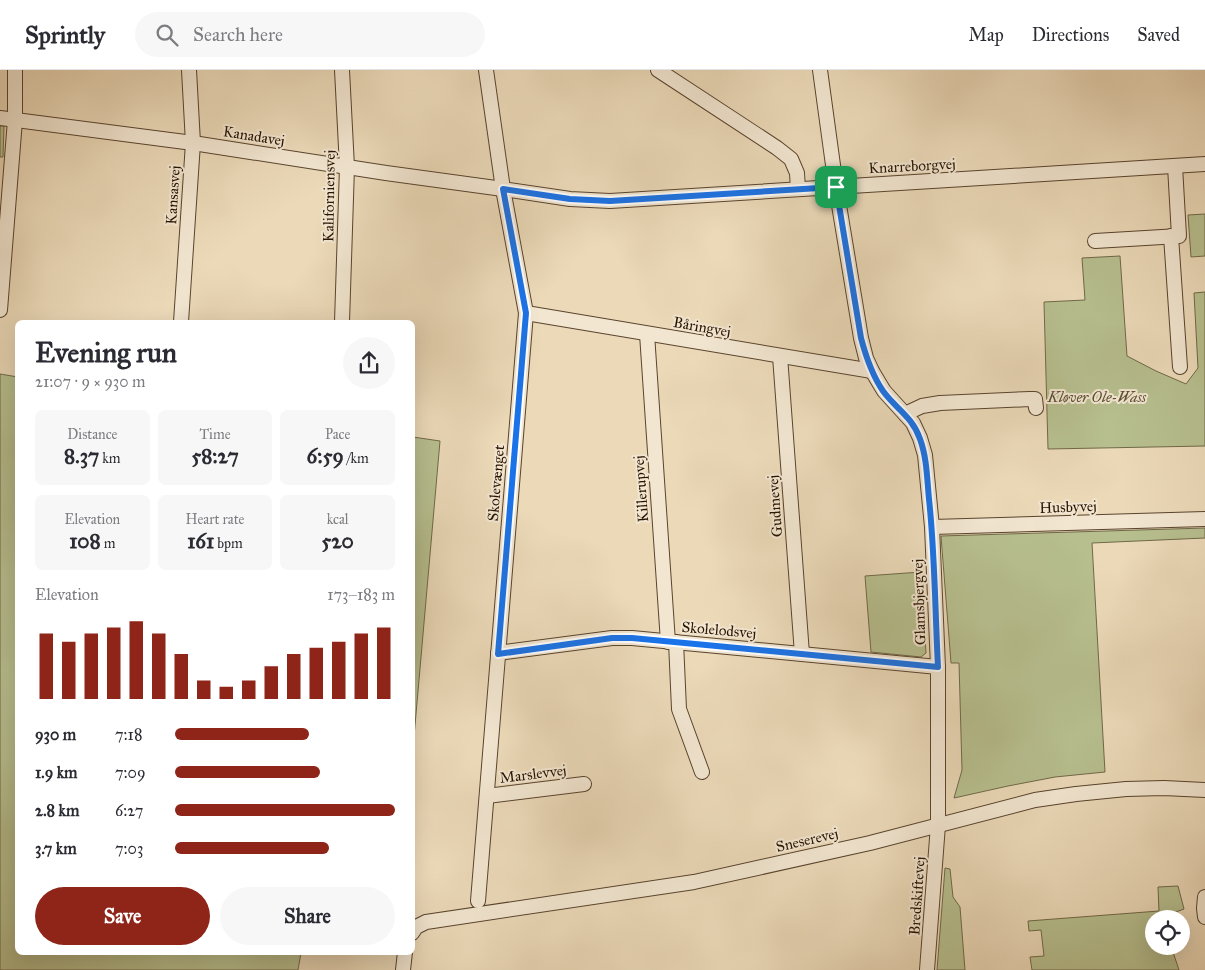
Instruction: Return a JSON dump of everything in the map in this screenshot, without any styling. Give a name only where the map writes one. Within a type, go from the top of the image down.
[{"type":"street","points":[[0,310],[15,120],[14,70]]},
{"type":"street","name":"Kansasvej","points":[[181,320],[193,143],[189,70]]},
{"type":"street","name":"Kaliforniensvej","points":[[342,70],[347,167],[342,320]]},
{"type":"street","name":"Skolevænget","points":[[478,901],[526,313],[503,189],[486,70]]},
{"type":"street","points":[[658,70],[791,159],[797,173],[798,189]]},
{"type":"street","name":"Glamsbjergvej","points":[[820,70],[836,187],[866,358],[884,391],[913,423],[925,455],[932,527],[938,667],[938,825]]},
{"type":"street","name":"Kanadavej","points":[[0,118],[193,143],[503,189]]},
{"type":"street","name":"Knarreborgvej","points":[[503,189],[570,199],[610,201],[1205,164]]},
{"type":"street","points":[[1095,241],[1179,236],[1175,166]]},
{"type":"street","points":[[1171,236],[1180,367]]},
{"type":"street","name":"Båringvej","points":[[526,313],[872,371]]},
{"type":"street","name":"Killerupvej","points":[[647,334],[679,709],[702,772]]},
{"type":"street","name":"Gudmevej","points":[[780,356],[802,654]]},
{"type":"street","points":[[905,414],[922,406],[940,403],[1035,399],[1036,408]]},
{"type":"street","name":"Husbyvej","points":[[932,527],[1205,519]]},
{"type":"street","name":"Skolelodsvej","points":[[498,654],[612,638],[632,638],[938,667]]},
{"type":"street","name":"Marslevvej","points":[[487,796],[584,784]]},
{"type":"street","name":"Sneserevej","points":[[415,929],[426,922],[694,882],[870,843],[1035,800],[1126,789],[1205,790]]},
{"type":"street","name":"Bredskiftevej","points":[[927,970],[938,825]]},
{"type":"street","points":[[1205,897],[1205,917]]},
{"type":"street","points":[[404,970],[405,955]]},
{"type":"green space","points":[[0,126],[4,126],[3,157],[0,157]]},
{"type":"green space","points":[[1205,214],[1205,256],[1191,257],[1188,215]]},
{"type":"green space","name":"Kløver Ole-Wass","points":[[1120,256],[1127,356],[1186,384],[1198,368],[1194,293],[1205,292],[1205,446],[1048,449],[1044,302],[1085,300],[1082,258]]},
{"type":"green space","points":[[0,374],[15,376],[15,955],[301,955],[298,970],[0,970]]},
{"type":"green space","points":[[415,437],[440,441],[415,725]]},
{"type":"green space","points":[[1205,528],[1205,538],[1092,543],[1105,772],[1055,777],[954,798],[962,770],[959,663],[951,663],[941,536]]},
{"type":"green space","points":[[921,572],[926,653],[921,657],[871,652],[865,576]]},
{"type":"green space","points":[[945,868],[950,869],[953,897],[960,907],[965,970],[937,970]]},
{"type":"green space","points":[[1178,886],[1184,909],[1159,910],[1158,887]]},
{"type":"green space","points":[[1145,912],[1145,955],[1174,955],[1179,970],[1032,970],[1030,957],[1044,956],[1041,930],[1029,931],[1028,921]]},
{"type":"route","points":[[836,187],[866,358],[884,391],[913,423],[925,455],[932,527],[938,667],[632,638],[612,638],[498,654],[526,313],[503,189],[570,199],[610,201],[836,187]]}]
